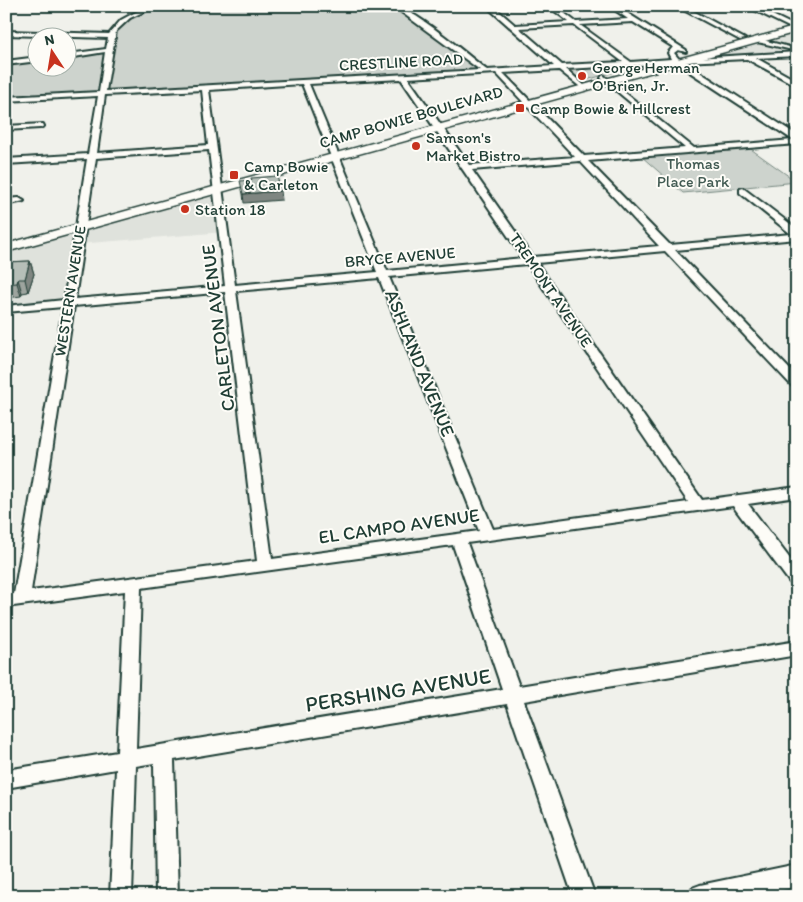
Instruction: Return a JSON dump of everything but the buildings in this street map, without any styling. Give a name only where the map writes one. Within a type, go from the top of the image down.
[{"type":"main road","name":"CAMP BOWIE BOULEVARD","points":[[728,45],[742,39],[795,27]]},
{"type":"main road","name":"CAMP BOWIE BOULEVARD","points":[[606,79],[632,65],[754,40],[795,27]]},
{"type":"main road","points":[[742,39],[754,40]]},
{"type":"main road","name":"CAMP BOWIE BOULEVARD","points":[[6,240],[81,223],[218,186],[582,86],[677,57]]},
{"type":"main road","name":"CAMP BOWIE BOULEVARD","points":[[6,248],[81,223]]},
{"type":"street","points":[[6,33],[111,36],[113,29],[120,22],[152,6]]},
{"type":"street","points":[[396,6],[485,71]]},
{"type":"street","points":[[489,6],[582,86]]},
{"type":"street","points":[[551,6],[632,65]]},
{"type":"street","points":[[612,6],[634,20],[677,57],[795,138]]},
{"type":"street","points":[[679,6],[742,39]]},
{"type":"street","points":[[749,6],[795,27]]},
{"type":"street","points":[[514,27],[634,20]]},
{"type":"street","name":"WESTERN AVENUE","points":[[22,598],[111,36]]},
{"type":"street","points":[[754,40],[797,50]]},
{"type":"street","points":[[728,45],[797,84]]},
{"type":"street","points":[[78,55],[109,50]]},
{"type":"street","points":[[677,57],[797,54]]},
{"type":"street","points":[[6,63],[28,61]]},
{"type":"street","name":"CRESTLINE ROAD","points":[[6,99],[559,66],[632,65]]},
{"type":"street","points":[[497,70],[797,384]]},
{"type":"street","name":"TREMONT AVENUE","points":[[403,76],[698,505]]},
{"type":"street","points":[[606,79],[692,150]]},
{"type":"street","name":"ASHLAND AVENUE","points":[[306,82],[488,534]]},
{"type":"street","name":"CARLETON AVENUE","points":[[205,88],[214,147],[264,565]]},
{"type":"street","points":[[6,128],[40,126]]},
{"type":"street","points":[[465,168],[692,150],[795,138]]},
{"type":"street","points":[[6,162],[214,147]]},
{"type":"street","points":[[744,191],[797,235]]},
{"type":"street","points":[[6,202],[19,201]]},
{"type":"street","name":"BRYCE AVENUE","points":[[6,309],[797,235]]},
{"type":"street","name":"EL CAMPO AVENUE","points":[[6,601],[797,492]]},
{"type":"street","points":[[737,500],[797,580]]},
{"type":"street","points":[[458,538],[584,896]]},
{"type":"street","points":[[121,896],[133,583]]},
{"type":"street","name":"PERSHING AVENUE","points":[[6,779],[797,648]]},
{"type":"street","points":[[164,753],[167,896]]},
{"type":"street","points":[[700,896],[797,876]]},
{"type":"shaded area","points":[[797,32],[797,53],[699,58]]},
{"type":"shaded area","points":[[219,192],[224,232],[78,244],[68,304],[6,311],[6,251]]},
{"type":"green space","points":[[156,6],[393,6],[417,21],[480,70],[6,98],[6,64],[28,61],[28,78],[78,78],[78,56],[112,51],[117,28]]},
{"type":"green space","points":[[651,62],[579,82],[563,67]]},
{"type":"green space","name":"Thomas Place Park","points":[[748,147],[797,182],[683,193],[641,156]]},
{"type":"place","name":"George Herman O'Brien, Jr.","points":[[582,76]]},
{"type":"place","name":"Camp Bowie & Hillcrest","points":[[520,108]]},
{"type":"place","name":"Samson's Market Bistro","points":[[416,146]]},
{"type":"place","name":"Camp Bowie & Carleton","points":[[234,175]]},
{"type":"place","name":"Station 18","points":[[185,209]]}]
